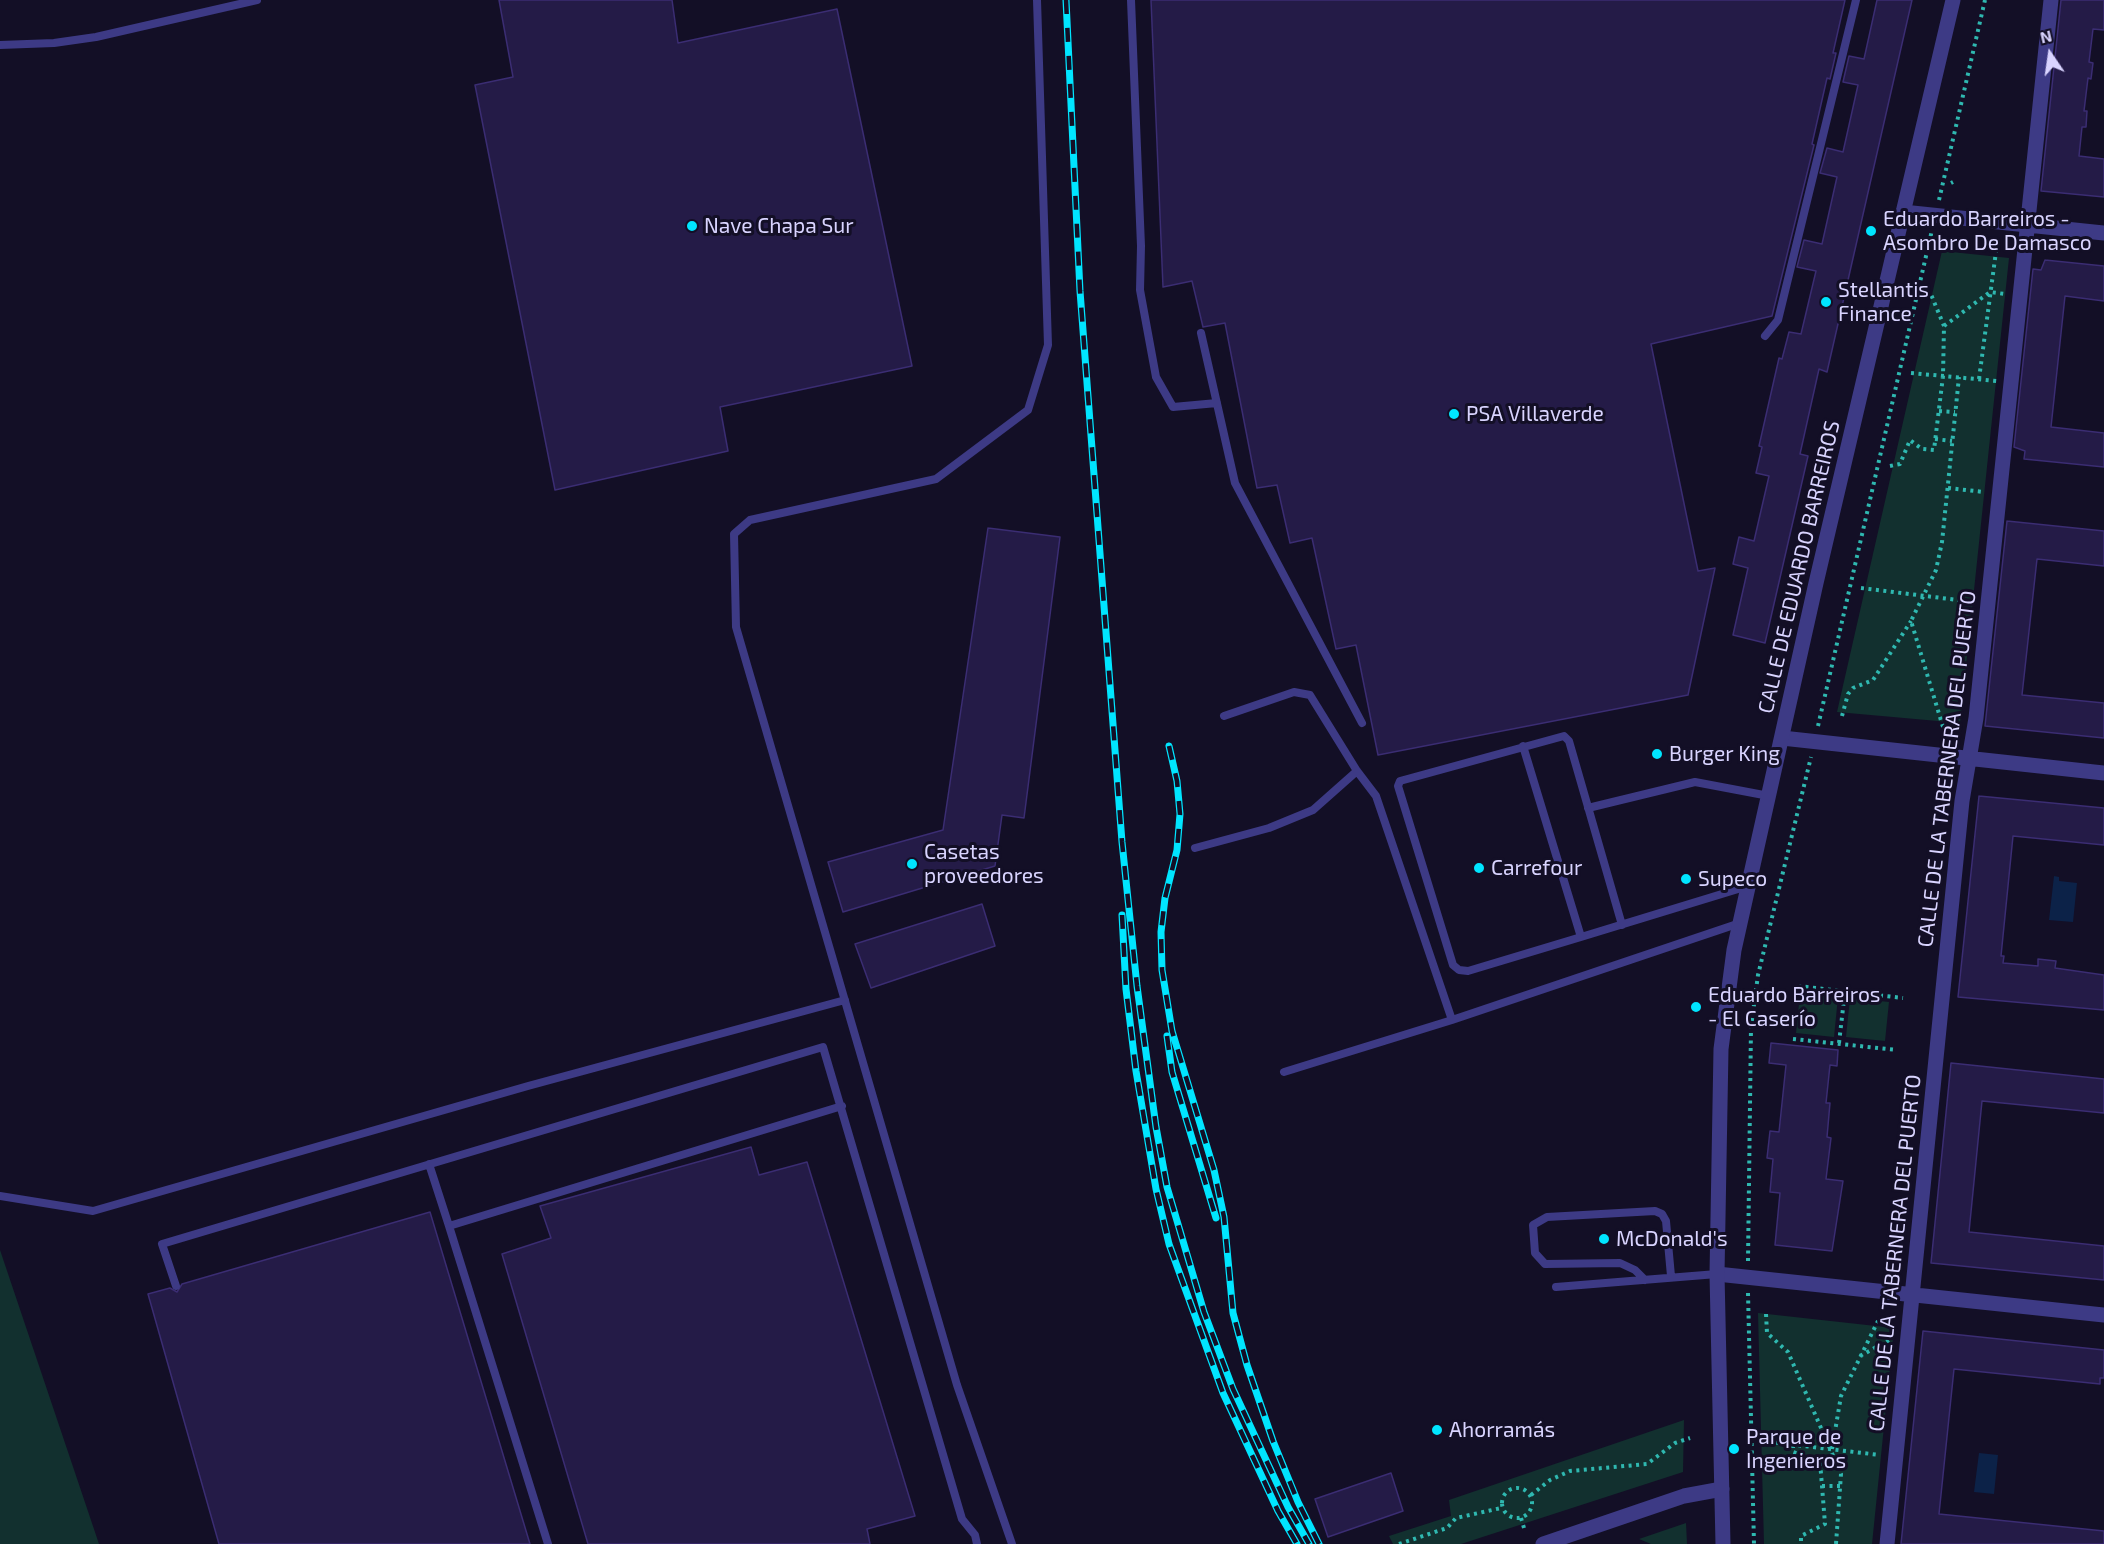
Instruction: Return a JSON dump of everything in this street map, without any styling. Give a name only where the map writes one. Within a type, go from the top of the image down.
[{"type":"street","name":"CALLE DE EDUARDO BARREIROS","points":[[1723,1544],[1717,1274],[1721,1049],[1734,950],[1953,0]]},
{"type":"street","name":"CALLE DE LA TABERNERA DEL PUERTO","points":[[1887,1544],[1914,1295],[1916,1241],[1962,801],[1976,718],[2051,0]]},
{"type":"street","points":[[1904,212],[2104,233]]},
{"type":"street","points":[[1782,738],[2104,773]]},
{"type":"street","points":[[1717,1274],[2104,1315]]},
{"type":"street","points":[[1543,1544],[1684,1496],[1722,1489]]},
{"type":"lane","points":[[0,45],[54,43],[96,36],[257,0]]},
{"type":"lane","points":[[1012,1544],[957,1385],[736,627],[734,534],[750,520],[936,479],[1028,410],[1048,345],[1037,0]]},
{"type":"lane","points":[[1131,0],[1141,246],[1140,290],[1156,377],[1173,407],[1217,402]]},
{"type":"lane","points":[[1765,336],[1778,320],[1856,0]]},
{"type":"lane","points":[[1202,333],[1235,483],[1362,723]]},
{"type":"lane","points":[[1224,716],[1294,693],[1310,695],[1357,771],[1376,796],[1452,1020]]},
{"type":"lane","points":[[1622,925],[1569,741],[1564,736],[1400,781],[1398,786],[1453,965],[1459,970],[1468,971],[1622,925],[1748,886]]},
{"type":"lane","points":[[1523,746],[1581,937]]},
{"type":"lane","points":[[1195,848],[1269,828],[1313,810],[1357,771]]},
{"type":"lane","points":[[1587,808],[1695,782],[1769,796]]},
{"type":"lane","points":[[1284,1072],[1452,1020],[1740,923]]},
{"type":"lane","points":[[0,1196],[93,1210],[540,1083],[845,1000]]},
{"type":"lane","points":[[176,1286],[162,1244],[823,1047],[962,1519],[975,1536],[977,1544]]},
{"type":"lane","points":[[449,1226],[842,1106]]},
{"type":"lane","points":[[429,1164],[548,1544]]},
{"type":"lane","points":[[1645,1280],[1635,1270],[1620,1263],[1545,1264],[1535,1253],[1533,1225],[1547,1216],[1655,1211],[1662,1214],[1666,1221],[1671,1276]]},
{"type":"lane","points":[[1556,1287],[1717,1274]]},
{"type":"path","points":[[1754,1544],[1748,1277],[1751,1027],[1758,975],[1985,0]]},
{"type":"path","points":[[1979,379],[1997,244]]},
{"type":"path","points":[[1890,466],[1899,464],[1910,440],[1922,449],[1934,450],[1943,376],[1944,326],[1929,292]]},
{"type":"path","points":[[1944,326],[1990,292],[2008,294]]},
{"type":"path","points":[[1911,373],[1999,382]]},
{"type":"path","points":[[1842,716],[1848,694],[1853,688],[1873,680],[1911,621],[1936,570],[1948,488],[1959,377]]},
{"type":"path","points":[[1939,411],[1955,412]]},
{"type":"path","points":[[1935,439],[1953,441]]},
{"type":"path","points":[[1948,488],[1987,492]]},
{"type":"path","points":[[1861,588],[1976,602]]},
{"type":"path","points":[[1911,621],[1943,727]]},
{"type":"path","points":[[1798,986],[1903,998]]},
{"type":"path","points":[[1839,1043],[1845,991]]},
{"type":"path","points":[[1793,1039],[1897,1050]]},
{"type":"path","points":[[1766,1314],[1767,1333],[1788,1352],[1841,1474],[1836,1544]]},
{"type":"path","points":[[1832,1450],[1841,1396],[1878,1321]]},
{"type":"path","points":[[1860,1356],[1896,1336]]},
{"type":"path","points":[[1531,1495],[1544,1484],[1570,1471],[1647,1464],[1675,1443],[1690,1438]]},
{"type":"path","points":[[1761,1441],[1884,1456]]},
{"type":"path","points":[[1793,1445],[1793,1452],[1820,1461],[1826,1524],[1801,1536],[1802,1544]]},
{"type":"path","points":[[1822,1486],[1841,1486]]},
{"type":"path","points":[[1512,1488],[1526,1490],[1531,1495],[1531,1509],[1521,1518],[1508,1516],[1501,1508],[1502,1497],[1512,1488]]},
{"type":"path","points":[[1399,1544],[1447,1528],[1456,1518],[1501,1508]]},
{"type":"path","points":[[1521,1518],[1524,1528]]},
{"type":"green space","points":[[1942,251],[2009,258],[1960,723],[1837,712]]},
{"type":"green space","points":[[1800,994],[1838,997],[1834,1037],[1796,1033]]},
{"type":"green space","points":[[1850,998],[1889,1002],[1885,1041],[1846,1037]]},
{"type":"green space","points":[[0,1250],[99,1544],[0,1544]]},
{"type":"green space","points":[[1758,1313],[1894,1328],[1872,1544],[1764,1544]]},
{"type":"green space","points":[[1684,1420],[1683,1472],[1461,1544],[1393,1544],[1389,1536],[1451,1516],[1449,1500]]},
{"type":"green space","points":[[1686,1523],[1687,1544],[1651,1544],[1639,1539]]},
{"type":"water","points":[[2054,876],[2059,877],[2059,881],[2077,883],[2073,922],[2049,920]]},
{"type":"water","points":[[1979,1453],[1998,1455],[1994,1494],[1974,1492]]},
{"type":"building","name":"Nave Chapa Sur","points":[[499,0],[672,0],[678,43],[837,9],[912,366],[720,407],[728,451],[555,490],[475,85],[513,77]]},
{"type":"building","name":"PSA Villaverde","points":[[1151,0],[1845,0],[1833,53],[1836,53],[1830,79],[1827,78],[1812,144],[1814,145],[1772,316],[1651,344],[1698,571],[1715,568],[1688,695],[1378,755],[1356,645],[1336,649],[1312,538],[1290,543],[1277,485],[1257,488],[1225,323],[1203,327],[1192,281],[1163,287]]},
{"type":"building","name":"Stellantis Finance","points":[[1877,0],[1912,0],[1827,372],[1819,369],[1800,454],[1808,456],[1765,643],[1733,635],[1748,568],[1733,564],[1739,537],[1754,541],[1769,476],[1756,473],[1762,447],[1759,446],[1779,358],[1782,359],[1789,332],[1801,334],[1816,271],[1797,267],[1804,240],[1822,244],[1837,177],[1820,173],[1827,148],[1843,152],[1858,85],[1843,82],[1849,56],[1864,59]]},
{"type":"building","points":[[2061,0],[2104,0],[2104,30],[2093,29],[2089,62],[2093,63],[2091,79],[2088,78],[2084,111],[2087,111],[2086,127],[2082,127],[2079,156],[2104,159],[2104,197],[2041,191]]},
{"type":"building","points":[[2045,260],[2104,266],[2104,301],[2065,296],[2051,427],[2104,433],[2104,467],[2024,459],[2025,451],[2014,447],[2033,269],[2041,270]]},
{"type":"building","points":[[2007,521],[2104,531],[2104,566],[2037,559],[2022,695],[2104,703],[2104,738],[1985,726]]},
{"type":"building","points":[[988,528],[1060,537],[1024,818],[1002,815],[995,866],[843,912],[828,862],[943,830]]},
{"type":"building","points":[[1979,796],[2104,808],[2104,845],[2013,836],[2001,956],[2004,956],[2003,963],[2038,966],[2038,959],[2056,961],[2055,968],[2104,975],[2104,1010],[1958,997]]},
{"type":"building","name":"Casetas proveedores","points":[[982,904],[995,946],[871,988],[855,944]]},
{"type":"building","points":[[1771,1043],[1838,1050],[1837,1066],[1830,1065],[1826,1103],[1830,1103],[1827,1137],[1831,1138],[1826,1179],[1843,1181],[1832,1251],[1775,1245],[1780,1193],[1770,1192],[1773,1159],[1767,1158],[1770,1131],[1779,1132],[1786,1065],[1769,1063]]},
{"type":"building","points":[[1951,1063],[2104,1079],[2104,1113],[1982,1101],[1969,1232],[2104,1246],[2104,1280],[1931,1263]]},
{"type":"building","points":[[751,1147],[759,1175],[807,1162],[915,1516],[867,1529],[870,1544],[588,1544],[502,1254],[551,1238],[540,1206]]},
{"type":"building","points":[[430,1212],[530,1544],[219,1544],[148,1294],[170,1288],[177,1292],[182,1284]]},
{"type":"building","points":[[1923,1331],[2104,1350],[2104,1378],[2100,1378],[2100,1384],[1954,1369],[1939,1514],[2104,1531],[2104,1544],[1901,1544]]},
{"type":"building","points":[[1391,1473],[1403,1511],[1328,1537],[1315,1499]]},
{"type":"railway","points":[[1066,0],[1080,291],[1122,842],[1137,986],[1156,1127],[1167,1187],[1204,1312],[1233,1389],[1288,1507],[1309,1544]]},
{"type":"railway","points":[[1169,746],[1177,781],[1180,814],[1177,850],[1165,898],[1161,932],[1162,970],[1172,1031],[1214,1170],[1224,1217],[1233,1313],[1247,1365],[1273,1441],[1298,1502],[1319,1544]]},
{"type":"railway","points":[[1122,915],[1126,989],[1136,1071],[1156,1189],[1169,1244],[1223,1393],[1278,1511],[1297,1544]]},
{"type":"railway","points":[[1167,1036],[1172,1072],[1216,1218]]},
{"type":"place","name":"Nave Chapa Sur","points":[[692,226]]},
{"type":"place","name":"Eduardo Barreiros - Asombro De Damasco","points":[[1871,231]]},
{"type":"place","name":"Stellantis Finance","points":[[1826,302]]},
{"type":"place","name":"PSA Villaverde","points":[[1454,414]]},
{"type":"place","name":"Burger King","points":[[1657,754]]},
{"type":"place","name":"Casetas proveedores","points":[[912,864]]},
{"type":"place","name":"Carrefour","points":[[1479,868]]},
{"type":"place","name":"Supeco","points":[[1686,879]]},
{"type":"place","name":"Eduardo Barreiros - El Caserío","points":[[1696,1007]]},
{"type":"place","name":"McDonald's","points":[[1604,1239]]},
{"type":"place","name":"Ahorramás","points":[[1437,1430]]},
{"type":"place","name":"Parque de Ingenieros","points":[[1734,1449]]}]
